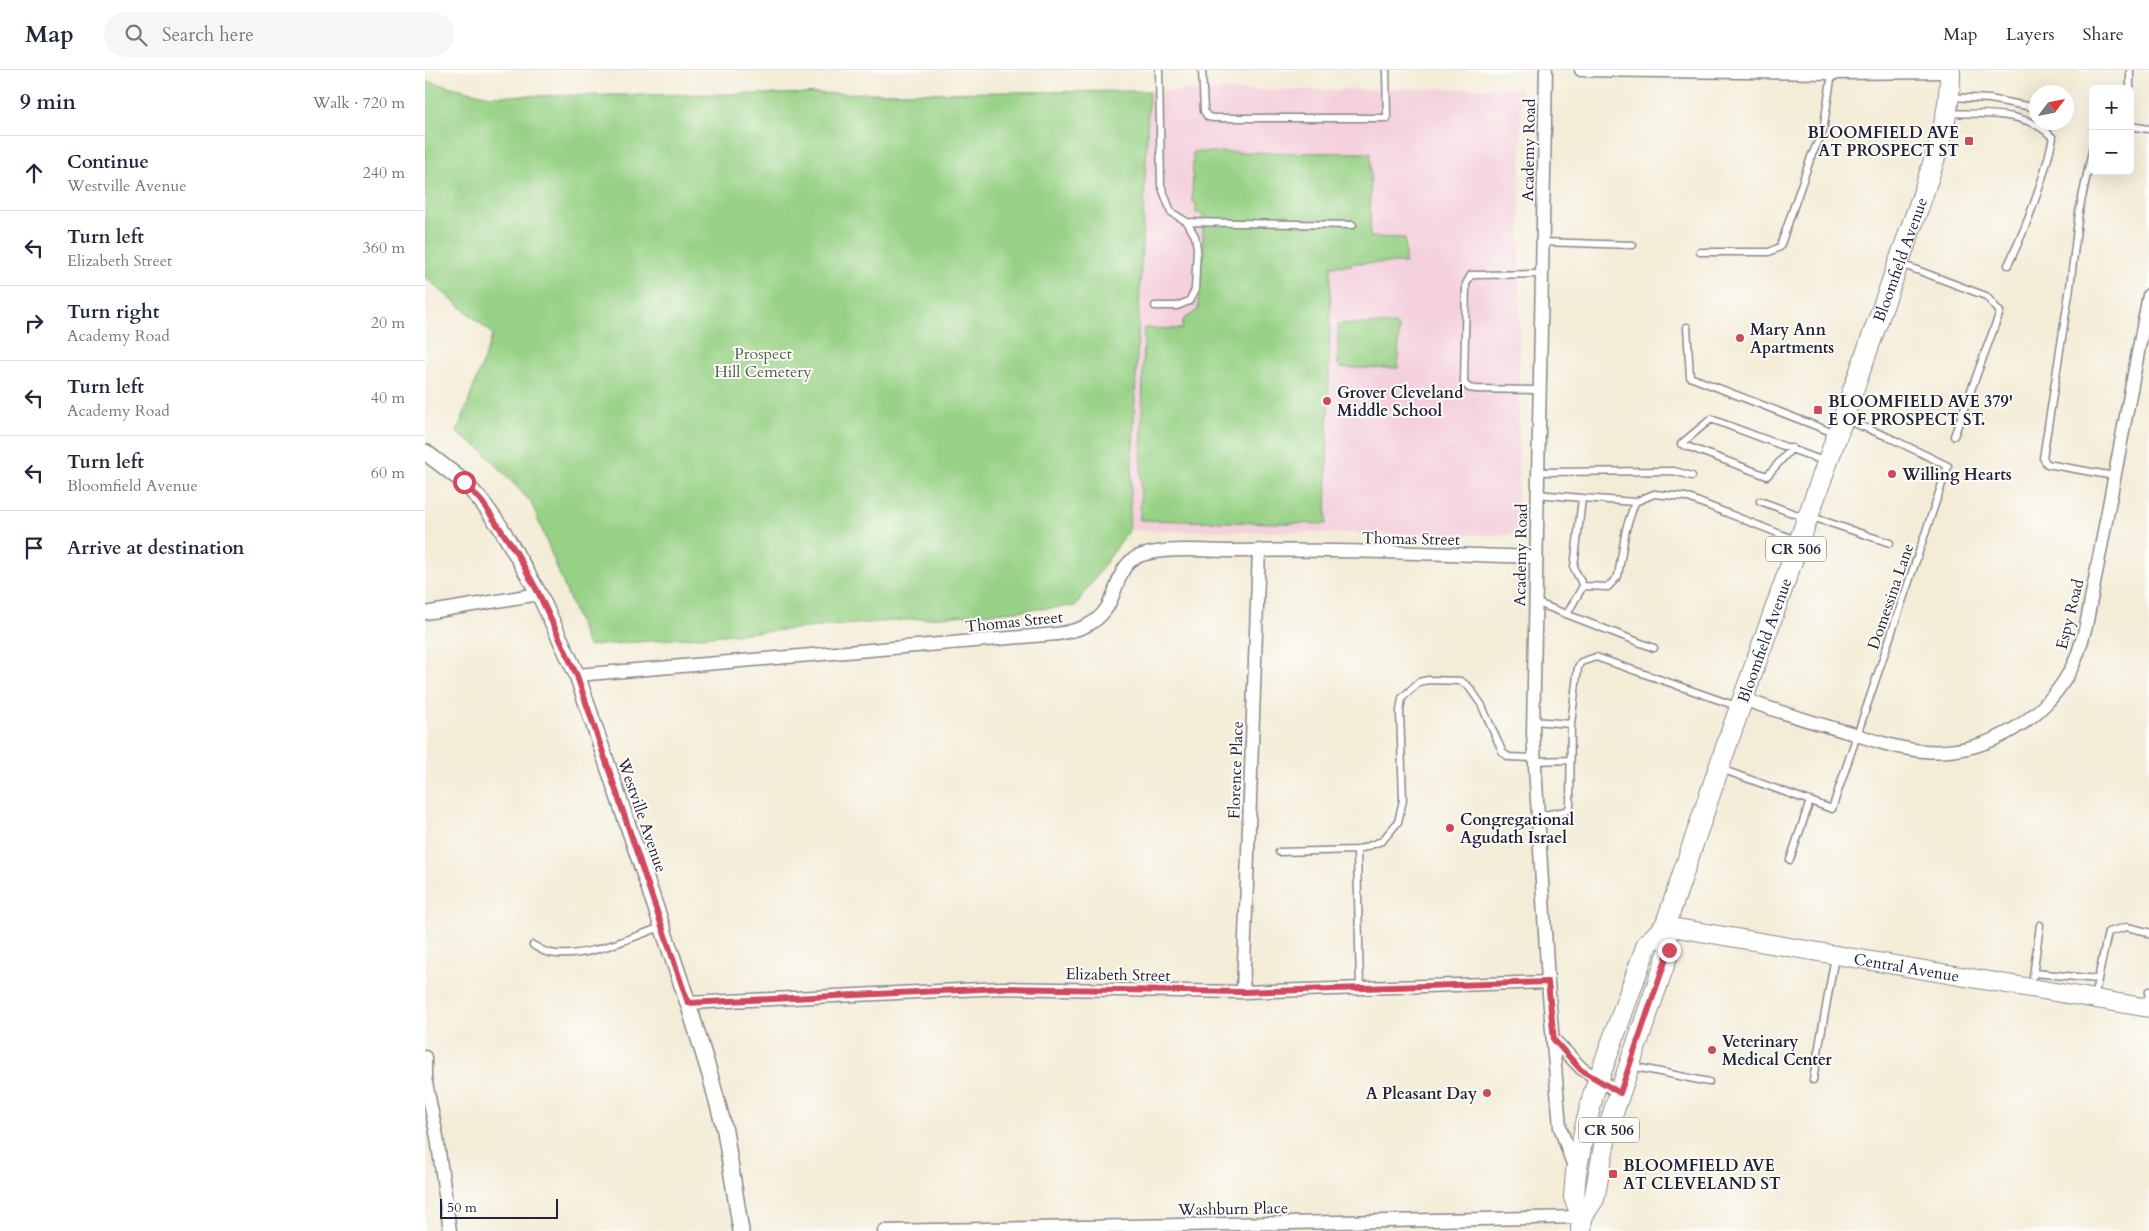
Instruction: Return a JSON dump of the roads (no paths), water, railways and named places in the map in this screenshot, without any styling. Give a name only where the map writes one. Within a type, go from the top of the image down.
[{"type":"main road","name":"Bloomfield Avenue","points":[[1582,1224],[1574,1197],[1576,1172],[1585,1127],[1599,1080],[1647,944],[1665,926],[1741,703],[1935,158],[1949,105],[1950,71]]},
{"type":"main road","name":"Bloomfield Avenue","points":[[1582,1224],[1594,1199],[1605,1141],[1669,950],[1665,926]]},
{"type":"main road","name":"Central Avenue","points":[[1665,926],[1835,955],[2033,981],[2093,999],[2148,1002]]},
{"type":"street","name":"Academy Road","points":[[1545,70],[1533,721],[1534,760],[1548,982],[1560,1127],[1576,1172]]},
{"type":"street","points":[[1581,70],[1950,71]]},
{"type":"street","name":"Espy Road","points":[[1741,703],[1911,750],[1943,752],[1982,744],[2005,735],[2019,727],[2044,706],[2064,681],[2079,652],[2086,626],[2149,295]]},
{"type":"street","name":"Westville Avenue","points":[[425,452],[464,482],[501,528],[539,594],[577,676],[688,1003],[725,1131],[741,1231]]},
{"type":"street","name":"Thomas Street","points":[[577,676],[1065,633],[1086,626],[1106,610],[1121,575],[1133,558],[1153,552],[1259,550],[1536,557]]},
{"type":"street","name":"Florence Place","points":[[1243,992],[1259,550]]},
{"type":"street","points":[[425,613],[539,594]]},
{"type":"street","name":"Elizabeth Street","points":[[688,1003],[1002,988],[1243,992],[1548,982]]},
{"type":"street","points":[[1554,1040],[1581,1070],[1620,1093]]},
{"type":"street","points":[[425,1057],[425,1078],[437,1137],[450,1231]]},
{"type":"street","name":"Washburn Place","points":[[884,1231],[1582,1224]]},
{"type":"lane","points":[[1155,306],[1177,306],[1189,301],[1195,290],[1197,248],[1195,236],[1187,222],[1171,212],[1161,185],[1159,70]]},
{"type":"lane","points":[[1202,70],[1204,111],[1208,117],[1387,118],[1386,70]]},
{"type":"lane","points":[[2130,70],[2130,85]]},
{"type":"lane","points":[[1700,252],[1769,252],[1780,246],[1811,157],[1827,120],[1825,72]]},
{"type":"lane","points":[[1949,105],[1990,100],[2029,107]]},
{"type":"lane","points":[[1949,105],[2017,116],[2046,130],[2053,138],[2038,192],[2023,234],[2009,265]]},
{"type":"lane","points":[[2134,127],[2149,129]]},
{"type":"lane","points":[[2089,165],[2079,212],[2070,287],[2043,458],[2047,464],[2060,468],[2115,476]]},
{"type":"lane","points":[[1187,222],[1353,225]]},
{"type":"lane","points":[[1542,242],[1633,245]]},
{"type":"lane","points":[[1898,262],[1986,296],[2000,312],[1954,436]]},
{"type":"lane","points":[[1539,390],[1469,388],[1465,382],[1466,284],[1471,275],[1541,274]]},
{"type":"lane","points":[[1687,327],[1690,377],[1840,426]]},
{"type":"lane","points":[[1791,448],[1767,476],[1681,444],[1711,419],[1791,448],[1827,462]]},
{"type":"lane","name":"Domessina Lane","points":[[1810,801],[1832,809],[1949,466],[1886,436],[1840,426]]},
{"type":"lane","points":[[1537,472],[1674,471],[1692,476]]},
{"type":"lane","points":[[1537,494],[1635,502],[1655,494],[1686,497],[1799,542]]},
{"type":"lane","points":[[1582,498],[1574,568],[1583,586]]},
{"type":"lane","points":[[1760,501],[1891,543]]},
{"type":"lane","points":[[1583,586],[1608,587],[1618,576],[1625,529],[1635,502]]},
{"type":"lane","points":[[1567,614],[1583,586]]},
{"type":"lane","points":[[1535,602],[1654,648]]},
{"type":"lane","points":[[1538,816],[1566,811],[1570,807],[1571,724],[1578,667],[1581,662],[1596,657],[1741,703]]},
{"type":"lane","points":[[1279,852],[1357,850],[1382,841],[1398,822],[1403,800],[1400,711],[1402,698],[1419,682],[1427,680],[1461,681],[1469,686],[1481,704],[1503,753],[1509,757],[1534,760],[1570,760]]},
{"type":"lane","points":[[1533,721],[1571,724]]},
{"type":"lane","points":[[1719,768],[1810,801],[1790,860]]},
{"type":"lane","points":[[1357,850],[1360,988]]},
{"type":"lane","points":[[2040,925],[2033,981],[2098,979]]},
{"type":"lane","points":[[533,945],[549,953],[582,952],[662,927]]},
{"type":"lane","points":[[2093,999],[2108,932],[2127,927],[2148,932],[2149,934]]},
{"type":"lane","points":[[1813,1080],[1835,955]]},
{"type":"lane","points":[[1630,1066],[1709,1082]]},
{"type":"place","name":"BLOOMFIELD AVE AT PROSPECT ST","points":[[1969,141]]},
{"type":"place","name":"Mary Ann Apartments","points":[[1740,338]]},
{"type":"place","name":"Grover Cleveland Middle School","points":[[1327,401]]},
{"type":"place","name":"BLOOMFIELD AVE 379' E OF PROSPECT ST.","points":[[1818,410]]},
{"type":"place","name":"Willing Hearts","points":[[1892,474]]},
{"type":"place","name":"Congregational Agudath Israel","points":[[1450,828]]},
{"type":"place","name":"Veterinary Medical Center","points":[[1712,1050]]},
{"type":"place","name":"A Pleasant Day","points":[[1487,1093]]},
{"type":"place","name":"BLOOMFIELD AVE AT CLEVELAND ST","points":[[1613,1174]]},
{"type":"park label","name":"Prospect Hill Cemetery","points":[[763,362]]}]
